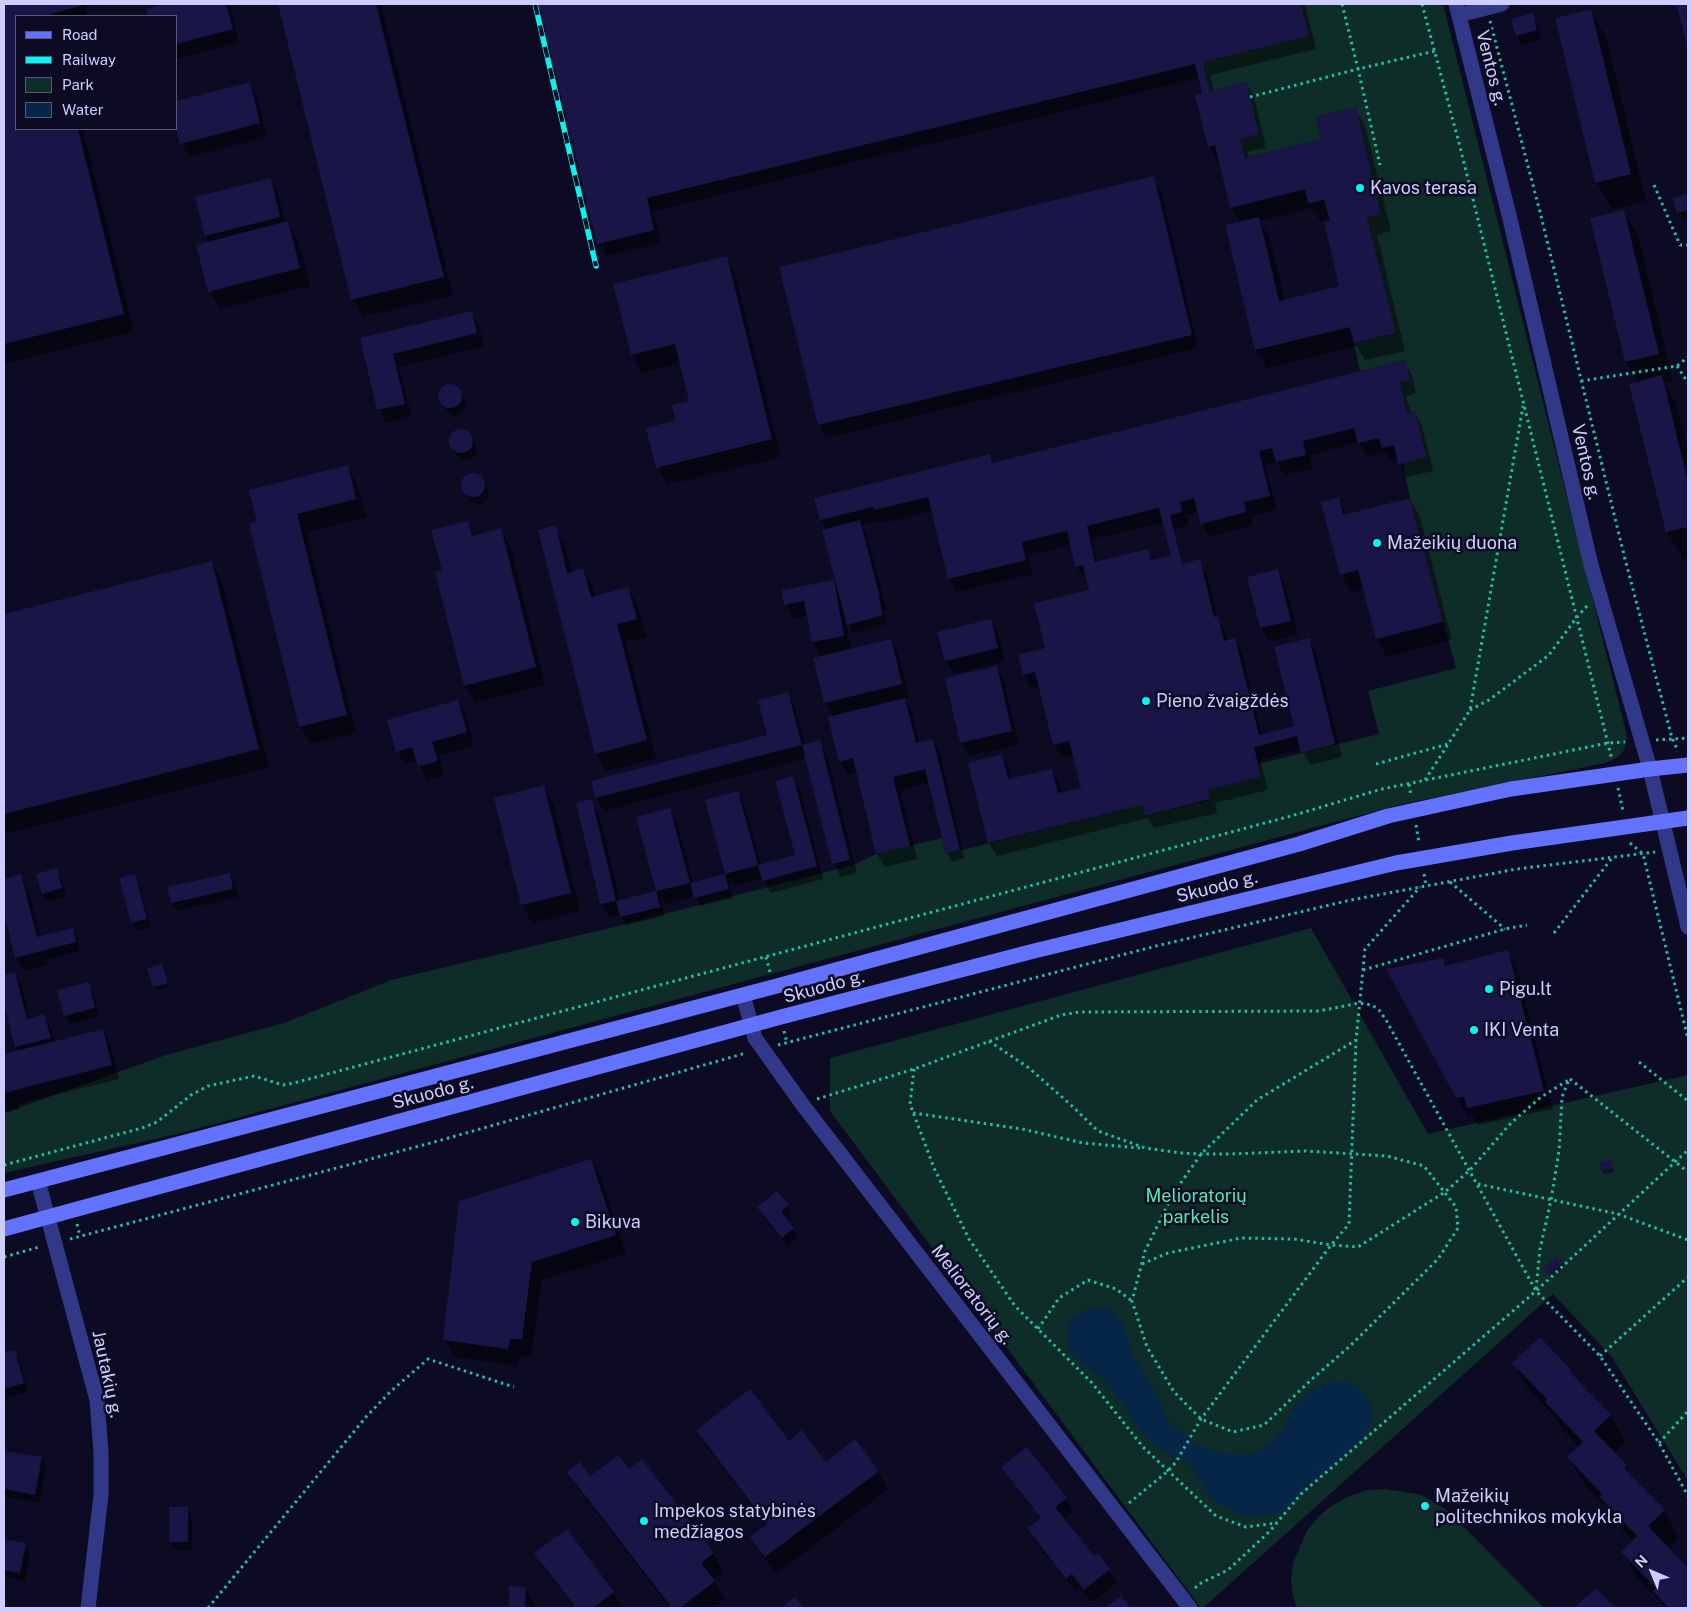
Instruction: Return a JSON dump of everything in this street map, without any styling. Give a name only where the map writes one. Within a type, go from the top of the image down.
[{"type":"main road","name":"Skuodo g.","points":[[4,1190],[742,995],[1299,844],[1388,816],[1511,789],[1650,768],[1686,765]]},
{"type":"main road","name":"Skuodo g.","points":[[4,1229],[751,1025],[1030,952],[1396,863],[1512,843],[1688,818]]},
{"type":"street","points":[[1457,9],[1486,8],[1502,4]]},
{"type":"street","name":"Ventos g.","points":[[1457,9],[1510,219],[1591,565],[1650,768],[1688,928]]},
{"type":"street","name":"Melioratorių g.","points":[[742,995],[755,1038],[761,1048],[1116,1514],[1187,1603]]},
{"type":"street","name":"Jautakių g.","points":[[38,1181],[97,1400],[102,1452],[102,1495],[88,1608]]},
{"type":"path","points":[[1342,4],[1380,165]]},
{"type":"path","points":[[1422,4],[1616,774],[1627,840],[1643,854],[1688,1039]]},
{"type":"path","points":[[1486,8],[1540,212],[1624,559],[1672,738],[1686,765]]},
{"type":"path","points":[[1250,97],[1358,68],[1435,52]]},
{"type":"path","points":[[1654,185],[1680,244],[1688,246]]},
{"type":"path","points":[[1581,381],[1677,366],[1688,357]]},
{"type":"path","points":[[1677,366],[1688,383]]},
{"type":"path","points":[[1425,780],[1470,710],[1523,403]]},
{"type":"path","points":[[1470,710],[1489,700],[1549,655],[1576,617],[1599,593]]},
{"type":"path","points":[[4,1165],[148,1126],[157,1122],[191,1095],[208,1086],[254,1076],[283,1085],[294,1083],[1281,818],[1382,789],[1608,743]]},
{"type":"path","points":[[1376,764],[1448,744]]},
{"type":"path","points":[[1409,784],[1426,886]]},
{"type":"path","points":[[4,1257],[438,1141],[761,1048],[787,1043],[1156,946],[1351,900],[1450,881],[1517,869],[1670,849]]},
{"type":"path","points":[[1554,933],[1612,858]]},
{"type":"path","points":[[1450,881],[1506,929]]},
{"type":"path","points":[[1116,1514],[1168,1471],[1176,1462],[1201,1418],[1349,1224],[1356,1040],[1364,949],[1421,887]]},
{"type":"path","points":[[1362,970],[1506,929],[1527,925]]},
{"type":"path","points":[[802,1104],[914,1069],[1060,1015],[1079,1012],[1320,1011],[1359,1003],[1372,1005],[1379,1010],[1386,1020],[1536,1291],[1600,1356],[1658,1443],[1688,1496]]},
{"type":"path","points":[[913,1113],[1022,1129],[1083,1143],[1201,1154],[1306,1151],[1387,1156],[1424,1166],[1456,1207],[1458,1228],[1438,1259],[1350,1346],[1264,1425],[1233,1432],[1201,1418],[1174,1392],[1147,1347],[1132,1301],[1145,1251],[1173,1194],[1201,1154],[1256,1100],[1356,1040]]},
{"type":"path","points":[[989,1041],[1029,1068],[1098,1131],[1146,1148]]},
{"type":"path","points":[[1638,1062],[1688,1100]]},
{"type":"path","points":[[914,1069],[910,1104],[934,1168],[969,1239],[1015,1306],[1092,1383],[1143,1447],[1216,1516],[1246,1526],[1277,1523]]},
{"type":"path","points":[[1142,1265],[1168,1253],[1241,1238],[1294,1239],[1358,1247],[1445,1192],[1470,1170],[1511,1123],[1541,1096],[1570,1079]]},
{"type":"path","points":[[1570,1079],[1688,1172]]},
{"type":"path","points":[[1536,1291],[1540,1249],[1559,1151],[1562,1097],[1570,1079]]},
{"type":"path","points":[[1187,1603],[1199,1584],[1228,1570],[1277,1523],[1302,1494],[1536,1291],[1688,1150]]},
{"type":"path","points":[[1478,1184],[1618,1214],[1688,1240]]},
{"type":"path","points":[[1600,1356],[1688,1277]]},
{"type":"path","points":[[1038,1329],[1059,1298],[1088,1280],[1116,1289],[1132,1301]]},
{"type":"path","points":[[208,1608],[366,1416],[428,1359],[514,1386]]},
{"type":"path","points":[[1658,1443],[1688,1411]]},
{"type":"green space","points":[[1301,4],[1443,4],[1627,736],[1624,750],[1618,757],[1605,763],[1398,805],[177,1134],[4,1173],[4,1113],[166,1055],[284,1023],[391,980],[618,926],[853,865],[876,854],[942,838],[946,854],[1143,805],[1146,816],[1210,800],[1208,790],[1261,777],[1258,764],[1379,734],[1368,691],[1456,668],[1410,498],[1403,463],[1427,457],[1415,411],[1407,413],[1400,382],[1410,380],[1405,360],[1360,371],[1354,343],[1396,333],[1367,217],[1381,213],[1356,108],[1316,117],[1321,139],[1245,158],[1240,139],[1259,134],[1247,82],[1210,91],[1203,62],[1309,36]]},
{"type":"green space","name":"Melioratorių parkelis","points":[[1311,928],[1428,1134],[1688,1075],[1688,1481],[1612,1357],[1553,1294],[1201,1608],[830,1111],[830,1058]]},
{"type":"green space","points":[[1385,1489],[1422,1495],[1447,1510],[1544,1608],[1297,1608],[1291,1580],[1293,1563],[1307,1531],[1319,1516],[1347,1497],[1367,1490]]},
{"type":"water","points":[[1104,1308],[1113,1312],[1123,1323],[1133,1356],[1159,1397],[1165,1416],[1172,1425],[1197,1445],[1224,1454],[1243,1455],[1257,1452],[1271,1443],[1282,1430],[1296,1403],[1313,1389],[1326,1383],[1345,1381],[1358,1387],[1367,1395],[1373,1415],[1369,1431],[1360,1442],[1307,1487],[1285,1511],[1279,1514],[1254,1517],[1237,1514],[1210,1498],[1189,1464],[1181,1458],[1168,1454],[1156,1447],[1142,1434],[1114,1392],[1103,1380],[1071,1354],[1067,1341],[1067,1328],[1074,1318],[1087,1309]]},
{"type":"building","points":[[4,4],[80,4],[81,6],[50,15],[15,15],[15,130],[78,130],[124,314],[4,344]]},
{"type":"building","points":[[164,4],[226,4],[233,29],[178,43],[178,15],[148,15],[146,9]]},
{"type":"building","points":[[278,4],[376,4],[444,277],[351,300]]},
{"type":"building","points":[[539,4],[1301,4],[1309,36],[1203,62],[1210,91],[1247,82],[1259,134],[1240,139],[1245,158],[1321,139],[1316,117],[1356,107],[1381,214],[1367,217],[1396,333],[1354,343],[1350,327],[1255,350],[1225,225],[1259,217],[1279,301],[1339,286],[1324,222],[1330,221],[1324,200],[1308,203],[1305,189],[1230,208],[1215,145],[1208,147],[1195,95],[1202,93],[1195,64],[647,198],[654,230],[597,244]]},
{"type":"building","points":[[1676,4],[1688,4],[1688,49]]},
{"type":"building","points":[[1591,9],[1631,174],[1595,183],[1555,18]]},
{"type":"building","points":[[1533,13],[1537,30],[1516,36],[1511,19]]},
{"type":"building","points":[[250,82],[260,123],[180,144],[176,130],[178,100]]},
{"type":"building","points":[[1154,176],[1192,335],[818,425],[779,267]]},
{"type":"building","points":[[271,178],[280,217],[205,236],[195,197]]},
{"type":"building","points":[[1688,194],[1688,210],[1677,213],[1673,198]]},
{"type":"building","points":[[1624,210],[1659,354],[1625,362],[1590,218]]},
{"type":"building","points":[[288,221],[300,268],[208,292],[196,245]]},
{"type":"building","points":[[727,256],[772,439],[656,468],[646,428],[676,420],[672,405],[689,401],[675,344],[631,355],[613,284]]},
{"type":"building","points":[[472,311],[477,333],[393,354],[405,404],[377,410],[360,338]]},
{"type":"building","points":[[1405,360],[1410,380],[1400,382],[1407,413],[1415,411],[1427,457],[1398,465],[1394,445],[1382,448],[1379,438],[1358,443],[1354,428],[1303,441],[1306,455],[1276,462],[1272,448],[1259,451],[1270,496],[1244,502],[1246,512],[1201,524],[1194,498],[1180,502],[1182,512],[1170,515],[1182,564],[1200,559],[1214,617],[1218,616],[1224,641],[1235,638],[1259,735],[1294,726],[1274,647],[1309,638],[1335,744],[1301,753],[1297,736],[1254,747],[1261,777],[1208,790],[1210,799],[1145,816],[1143,805],[988,843],[968,763],[1002,754],[1008,779],[1052,769],[1058,793],[1081,788],[1069,741],[1053,745],[1035,672],[1023,675],[1018,655],[1045,648],[1034,603],[1089,590],[1083,565],[1075,567],[1067,531],[1022,542],[1026,560],[948,579],[928,497],[874,510],[873,507],[820,520],[814,498],[990,454],[992,463]],"holes":[[[1159,508],[1171,556],[1151,560],[1148,549],[1095,562],[1087,526]]]},
{"type":"building","points":[[1662,375],[1688,482],[1688,527],[1666,532],[1629,384]]},
{"type":"building","points":[[450,384],[458,388],[462,396],[458,404],[450,408],[442,404],[438,396],[442,388]]},
{"type":"building","points":[[461,429],[469,433],[473,441],[469,449],[461,453],[453,449],[449,441],[453,433]]},
{"type":"building","points":[[348,465],[356,499],[297,514],[347,715],[299,727],[249,524],[257,522],[249,490]]},
{"type":"building","points":[[473,473],[481,477],[485,485],[481,493],[473,497],[465,493],[461,485],[465,477]]},
{"type":"building","name":"Mažeikių duona","points":[[1339,497],[1343,515],[1410,498],[1443,622],[1376,639],[1358,570],[1340,575],[1321,502]]},
{"type":"building","points":[[860,520],[883,615],[847,625],[822,530]]},
{"type":"building","points":[[468,521],[472,536],[501,528],[536,667],[464,686],[435,572],[442,570],[431,530]]},
{"type":"building","points":[[556,525],[567,573],[583,568],[591,597],[628,587],[637,619],[617,624],[647,740],[595,754],[538,530]]},
{"type":"building","points":[[212,561],[259,749],[4,814],[4,614]]},
{"type":"building","points":[[1278,569],[1291,621],[1260,628],[1247,577]]},
{"type":"building","points":[[834,580],[844,636],[812,642],[804,601],[784,605],[782,590]]},
{"type":"building","points":[[991,619],[998,648],[945,661],[937,632]]},
{"type":"building","points":[[891,639],[902,684],[824,703],[813,658]]},
{"type":"building","points":[[997,666],[1012,731],[960,743],[945,678]]},
{"type":"building","points":[[788,692],[802,745],[595,798],[591,781],[767,735],[758,700]]},
{"type":"building","points":[[905,698],[916,743],[933,739],[960,850],[946,854],[925,769],[893,777],[910,846],[876,854],[853,758],[839,762],[828,717]]},
{"type":"building","points":[[458,700],[467,732],[432,742],[438,761],[418,767],[412,747],[396,752],[387,720]]},
{"type":"building","points":[[820,740],[850,860],[832,864],[802,745]]},
{"type":"building","points":[[793,776],[817,866],[762,881],[758,865],[795,855],[775,781]]},
{"type":"building","points":[[544,785],[571,893],[521,905],[494,798]]},
{"type":"building","points":[[738,791],[758,865],[725,874],[705,800]]},
{"type":"building","points":[[592,799],[616,901],[600,904],[576,803]]},
{"type":"building","points":[[670,808],[690,883],[656,891],[636,817]]},
{"type":"building","points":[[57,868],[62,888],[42,894],[36,874]]},
{"type":"building","points":[[230,873],[233,889],[171,903],[167,887]]},
{"type":"building","points":[[21,874],[37,937],[73,928],[76,942],[15,958],[4,913],[4,879]]},
{"type":"building","points":[[135,874],[147,919],[131,923],[119,878]]},
{"type":"building","points":[[725,874],[729,889],[694,898],[690,883]]},
{"type":"building","points":[[656,891],[660,907],[620,917],[616,901]]},
{"type":"building","name":"IKI Venta","points":[[1508,950],[1544,1091],[1467,1108],[1464,1097],[1456,1098],[1386,969],[1443,958],[1445,966]]},
{"type":"building","points":[[162,964],[168,983],[153,987],[147,968]]},
{"type":"building","points":[[15,972],[27,1019],[44,1014],[51,1038],[15,1047],[4,1004],[4,975]]},
{"type":"building","points":[[89,982],[95,1008],[64,1016],[57,990]]},
{"type":"building","points":[[103,1029],[112,1065],[4,1093],[4,1054]]},
{"type":"building","points":[[591,1159],[616,1235],[532,1262],[522,1339],[510,1339],[508,1349],[443,1340],[459,1201]]},
{"type":"building","points":[[1610,1160],[1612,1168],[1601,1171],[1599,1163]]},
{"type":"building","points":[[777,1191],[789,1205],[781,1211],[794,1228],[782,1238],[757,1207]]},
{"type":"building","points":[[1557,1256],[1563,1263],[1549,1275],[1543,1269]]},
{"type":"building","points":[[1540,1337],[1611,1415],[1594,1431],[1627,1465],[1624,1468],[1665,1510],[1648,1526],[1688,1568],[1688,1608],[1669,1608],[1653,1591],[1656,1588],[1621,1552],[1637,1536],[1599,1496],[1602,1494],[1567,1457],[1583,1442],[1545,1402],[1547,1399],[1512,1363]]},
{"type":"building","points":[[15,1350],[24,1383],[4,1389],[4,1353]]},
{"type":"building","points":[[750,1389],[789,1441],[802,1430],[826,1462],[855,1439],[879,1471],[765,1557],[750,1537],[767,1524],[696,1430]]},
{"type":"building","points":[[1027,1447],[1067,1498],[1055,1507],[1094,1556],[1098,1553],[1110,1569],[1084,1590],[1072,1574],[1066,1579],[1027,1528],[1041,1518],[1001,1467]]},
{"type":"building","points":[[4,1451],[42,1457],[35,1495],[4,1489]]},
{"type":"building","points":[[618,1455],[629,1469],[642,1459],[714,1553],[701,1563],[715,1581],[680,1608],[672,1608],[567,1472],[580,1462],[590,1476]]},
{"type":"building","points":[[169,1507],[188,1507],[188,1542],[169,1542]]},
{"type":"building","points":[[567,1529],[614,1592],[593,1608],[576,1608],[534,1553]]},
{"type":"building","points":[[4,1539],[26,1543],[20,1573],[4,1570]]},
{"type":"building","points":[[509,1586],[526,1587],[525,1608],[509,1608]]},
{"type":"building","points":[[1596,1588],[1615,1608],[1574,1608]]},
{"type":"building","points":[[1121,1596],[1131,1608],[1105,1608]]},
{"type":"building","points":[[795,1597],[804,1608],[781,1608]]},
{"type":"railway","points":[[535,4],[596,266]]},
{"type":"place","name":"Kavos terasa","points":[[1360,188]]},
{"type":"place","name":"Mažeikių duona","points":[[1377,543]]},
{"type":"place","name":"Pieno žvaigždės","points":[[1146,701]]},
{"type":"place","name":"Pigu.lt","points":[[1489,989]]},
{"type":"place","name":"IKI Venta","points":[[1474,1030]]},
{"type":"place","name":"Bikuva","points":[[575,1222]]},
{"type":"place","name":"Mažeikių politechnikos mokykla","points":[[1425,1506]]},
{"type":"place","name":"Impekos statybinės medžiagos","points":[[644,1521]]}]
